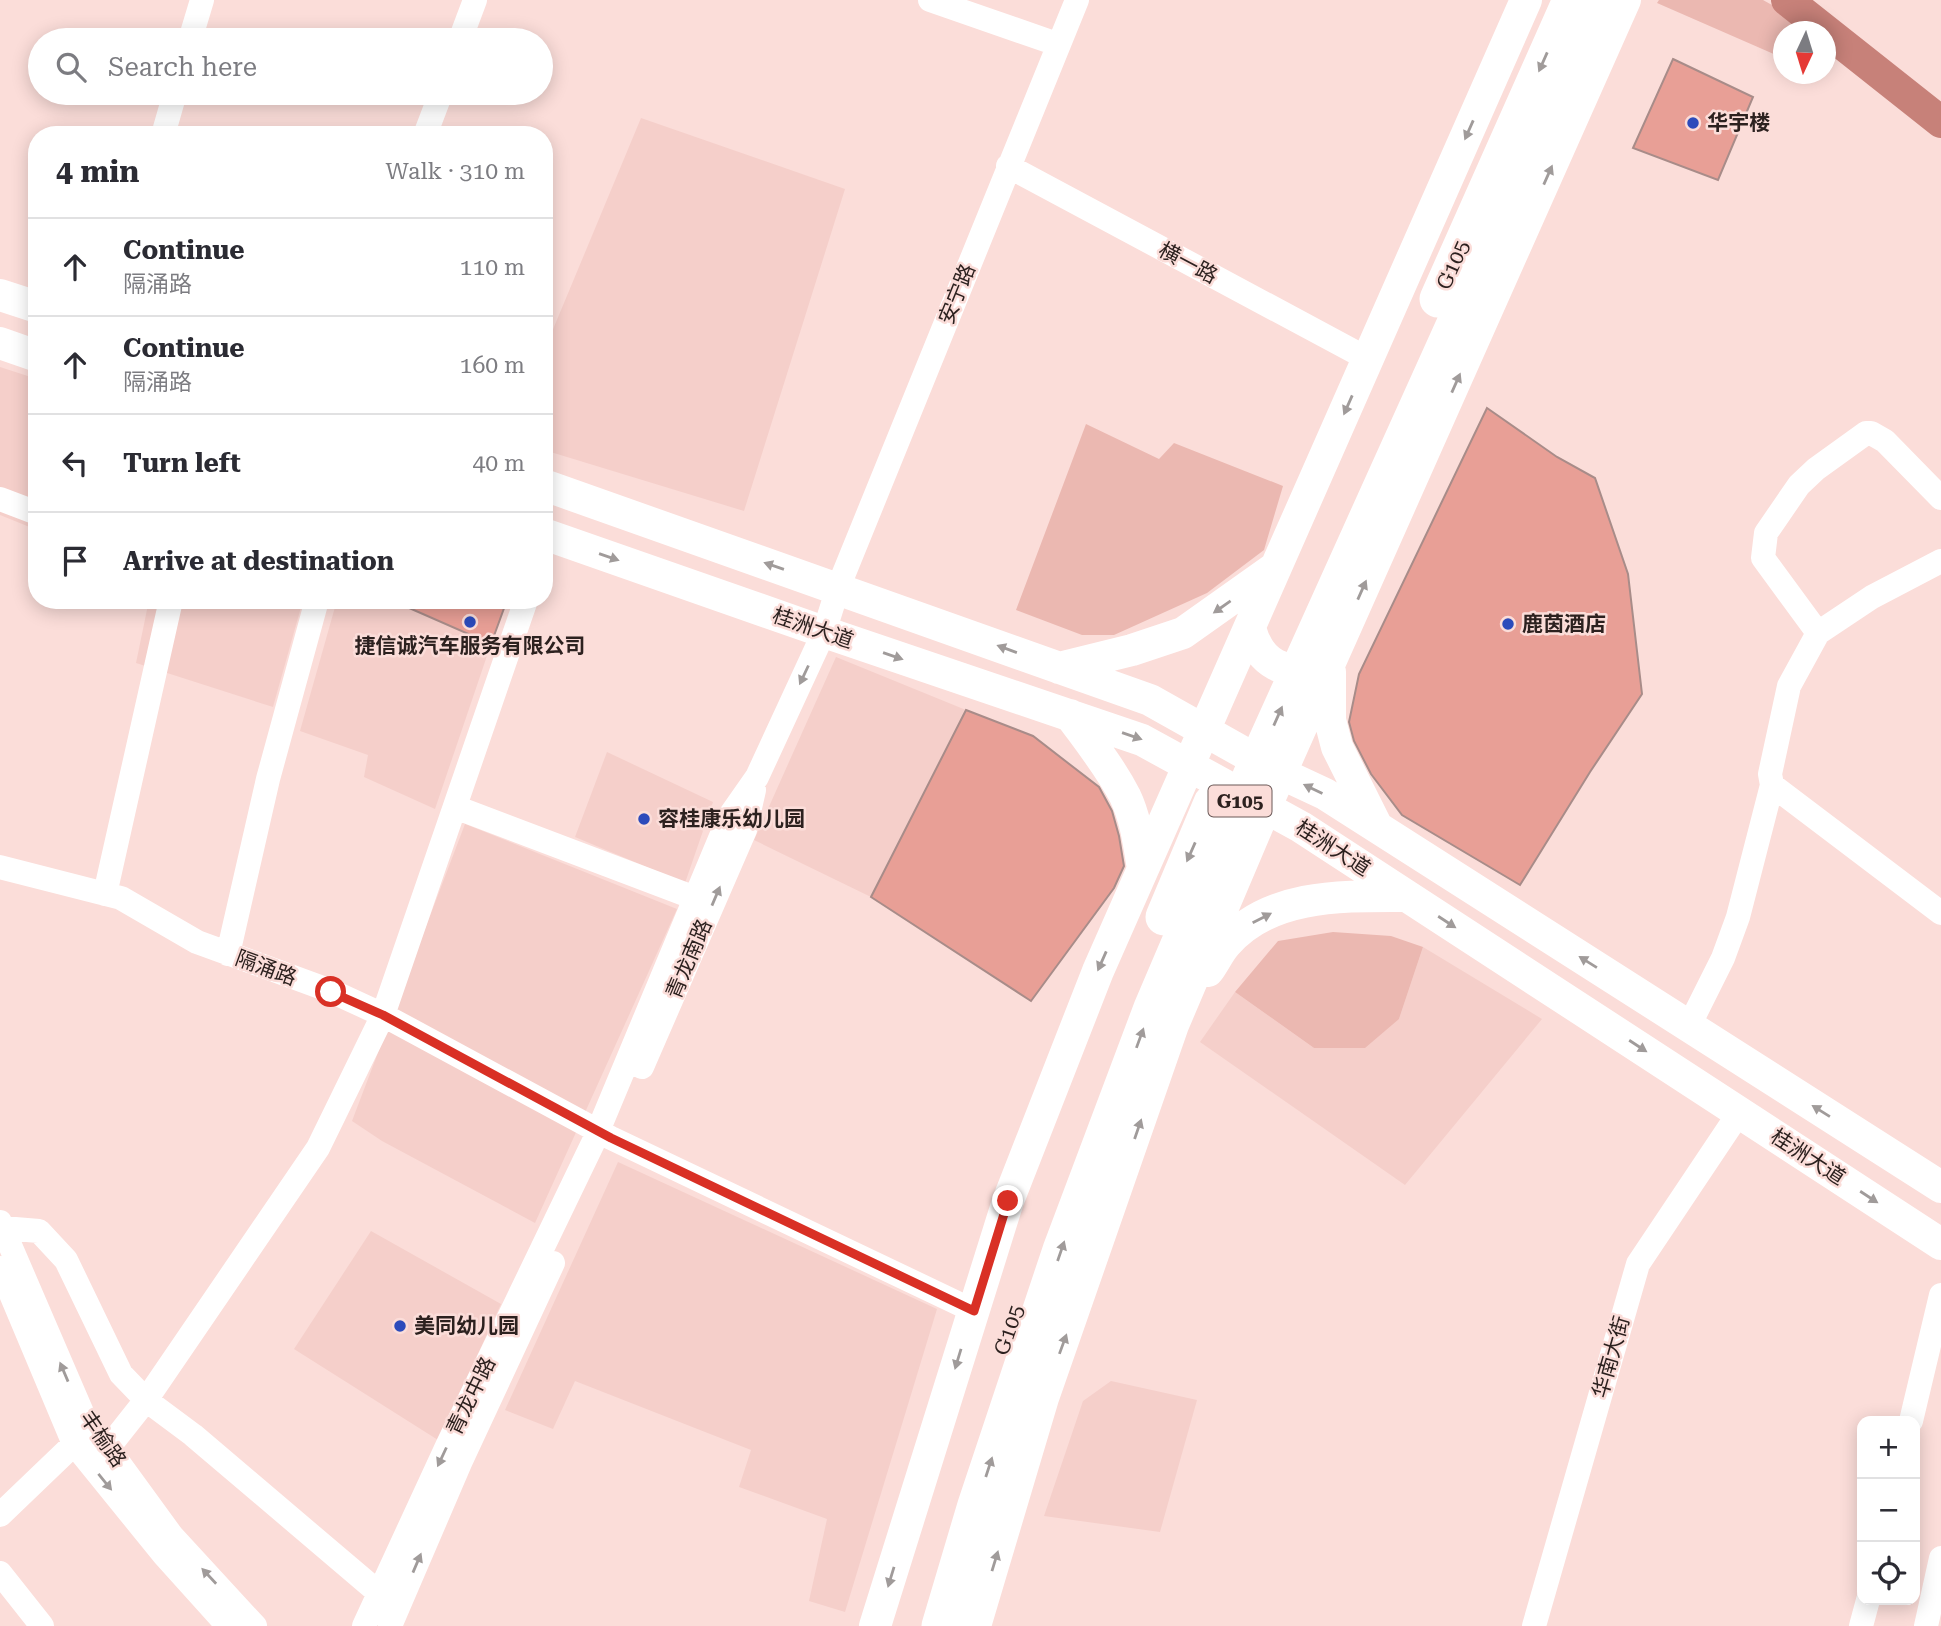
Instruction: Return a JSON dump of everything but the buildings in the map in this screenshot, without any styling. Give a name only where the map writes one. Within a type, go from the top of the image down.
[{"type":"highway","name":"G105","points":[[915,1626],[970,1446],[1050,1209],[1098,1079],[1192,847],[1571,0]]},
{"type":"highway","name":"G105","points":[[940,1626],[976,1504],[1061,1250],[1152,1008],[1251,776],[1601,0]]},
{"type":"main road","points":[[876,1626],[1008,1201],[1116,930],[1526,0]]},
{"type":"main road","points":[[975,1626],[1043,1398],[1173,1025],[1280,773],[1625,0]]},
{"type":"main road","points":[[0,295],[28,304]]},
{"type":"main road","points":[[0,343],[28,353]]},
{"type":"main road","name":"桂洲大道","points":[[553,488],[1150,700],[1280,773],[1325,794],[1941,1187]]},
{"type":"main road","name":"桂洲大道","points":[[553,541],[1142,740],[1301,827],[1941,1244]]},
{"type":"main road","points":[[1059,668],[1132,650],[1183,633],[1277,566]]},
{"type":"main road","points":[[1250,628],[1259,651],[1280,668],[1294,669],[1332,657]]},
{"type":"main road","points":[[1332,657],[1330,720],[1336,747],[1377,828]]},
{"type":"main road","points":[[1070,715],[1105,763],[1125,797],[1137,829],[1143,869]]},
{"type":"main road","points":[[1173,1025],[1226,944],[1258,917],[1310,900],[1407,895]]},
{"type":"main road","points":[[1116,930],[1129,920],[1146,914],[1164,913],[1192,935],[1202,957]]},
{"type":"street","points":[[194,28],[202,0]]},
{"type":"street","points":[[464,28],[475,0]]},
{"type":"street","points":[[930,0],[1057,44]]},
{"type":"street","name":"安宁路","points":[[838,588],[1077,0]]},
{"type":"street","points":[[166,126],[172,105]]},
{"type":"street","points":[[428,126],[436,105]]},
{"type":"street","name":"横一路","points":[[1008,166],[1368,359]]},
{"type":"street","points":[[1818,633],[1763,558],[1766,533],[1799,485],[1844,447],[1866,433],[1871,433],[1885,441],[1941,498]]},
{"type":"street","points":[[0,499],[28,510]]},
{"type":"street","points":[[1689,1026],[1723,958],[1738,917],[1772,785],[1770,774],[1789,686],[1818,633],[1871,597],[1941,561]]},
{"type":"street","name":"青龙南路","points":[[605,1134],[695,898],[729,817],[757,776],[824,632],[838,588]]},
{"type":"street","points":[[105,894],[170,609]]},
{"type":"street","points":[[228,954],[268,779],[315,609]]},
{"type":"street","points":[[0,1515],[74,1444],[108,1448],[146,1400],[318,1148],[383,1015],[523,609]]},
{"type":"street","name":"青龙南路","points":[[605,1134],[745,830],[757,776]]},
{"type":"street","points":[[1772,785],[1941,914]]},
{"type":"street","points":[[454,807],[695,898]]},
{"type":"street","name":"隔涌路","points":[[0,867],[121,898],[197,942],[331,992],[383,1015],[605,1134],[974,1311]]},
{"type":"street","name":"华南大街","points":[[1534,1626],[1638,1264],[1740,1113]]},
{"type":"street","name":"青龙中路","points":[[364,1626],[605,1134]]},
{"type":"street","name":"青龙中路","points":[[390,1626],[605,1134]]},
{"type":"street","points":[[1,1225],[39,1231],[66,1260],[121,1374],[146,1400],[193,1435],[379,1593]]},
{"type":"street","name":"丰榆路","points":[[1,1225],[87,1424],[108,1448],[172,1536],[255,1626]]},
{"type":"street","name":"丰榆路","points":[[0,1268],[74,1444],[164,1555],[228,1626]]},
{"type":"street","points":[[1912,1416],[1941,1295]]},
{"type":"street","points":[[1926,1626],[1941,1558]]},
{"type":"street","points":[[0,1573],[42,1626]]},
{"type":"street","points":[[1861,1626],[1867,1605]]},
{"type":"shaded area","points":[[1659,0],[1763,0],[1800,21],[1773,21],[1773,54],[1657,3]]},
{"type":"shaded area","points":[[641,118],[845,189],[744,511],[553,453],[553,329]]},
{"type":"shaded area","points":[[0,367],[28,376],[28,526],[0,515]]},
{"type":"shaded area","points":[[1086,424],[1159,459],[1174,443],[1283,486],[1264,550],[1207,593],[1114,635],[1082,635],[1016,610]]},
{"type":"shaded area","points":[[147,609],[300,609],[273,707],[136,663]]},
{"type":"shaded area","points":[[334,609],[411,609],[491,644],[435,809],[364,777],[368,755],[300,731]]},
{"type":"shaded area","points":[[836,657],[966,710],[871,897],[754,840]]},
{"type":"shaded area","name":"容桂康乐幼儿园","points":[[607,752],[713,802],[685,883],[575,837]]},
{"type":"shaded area","points":[[465,824],[677,909],[535,1223],[382,1141],[352,1121]]},
{"type":"shaded area","points":[[1333,932],[1391,936],[1423,947],[1399,1019],[1365,1048],[1314,1048],[1235,992],[1278,941]]},
{"type":"shaded area","points":[[1423,947],[1542,1019],[1405,1185],[1200,1042],[1235,992],[1314,1048],[1399,1019]]},
{"type":"shaded area","points":[[618,1162],[937,1309],[845,1612],[809,1601],[827,1519],[739,1487],[751,1450],[575,1381],[553,1429],[505,1410]]},
{"type":"shaded area","name":"美同幼儿园","points":[[371,1231],[501,1304],[438,1440],[294,1349]]},
{"type":"shaded area","points":[[1111,1381],[1197,1400],[1160,1532],[1044,1516],[1083,1401]]},
{"type":"waterway","points":[[1787,0],[1941,122]]},
{"type":"place","name":"华宇楼","points":[[1693,123]]},
{"type":"place","name":"捷信诚汽车服务有限公司","points":[[470,622]]},
{"type":"place","name":"鹿茵酒店","points":[[1508,624]]},
{"type":"place","name":"容桂康乐幼儿园","points":[[644,819]]},
{"type":"place","name":"美同幼儿园","points":[[400,1326]]},
{"type":"route","points":[[331,992],[383,1015],[611,1138],[974,1311],[1008,1201]]}]
